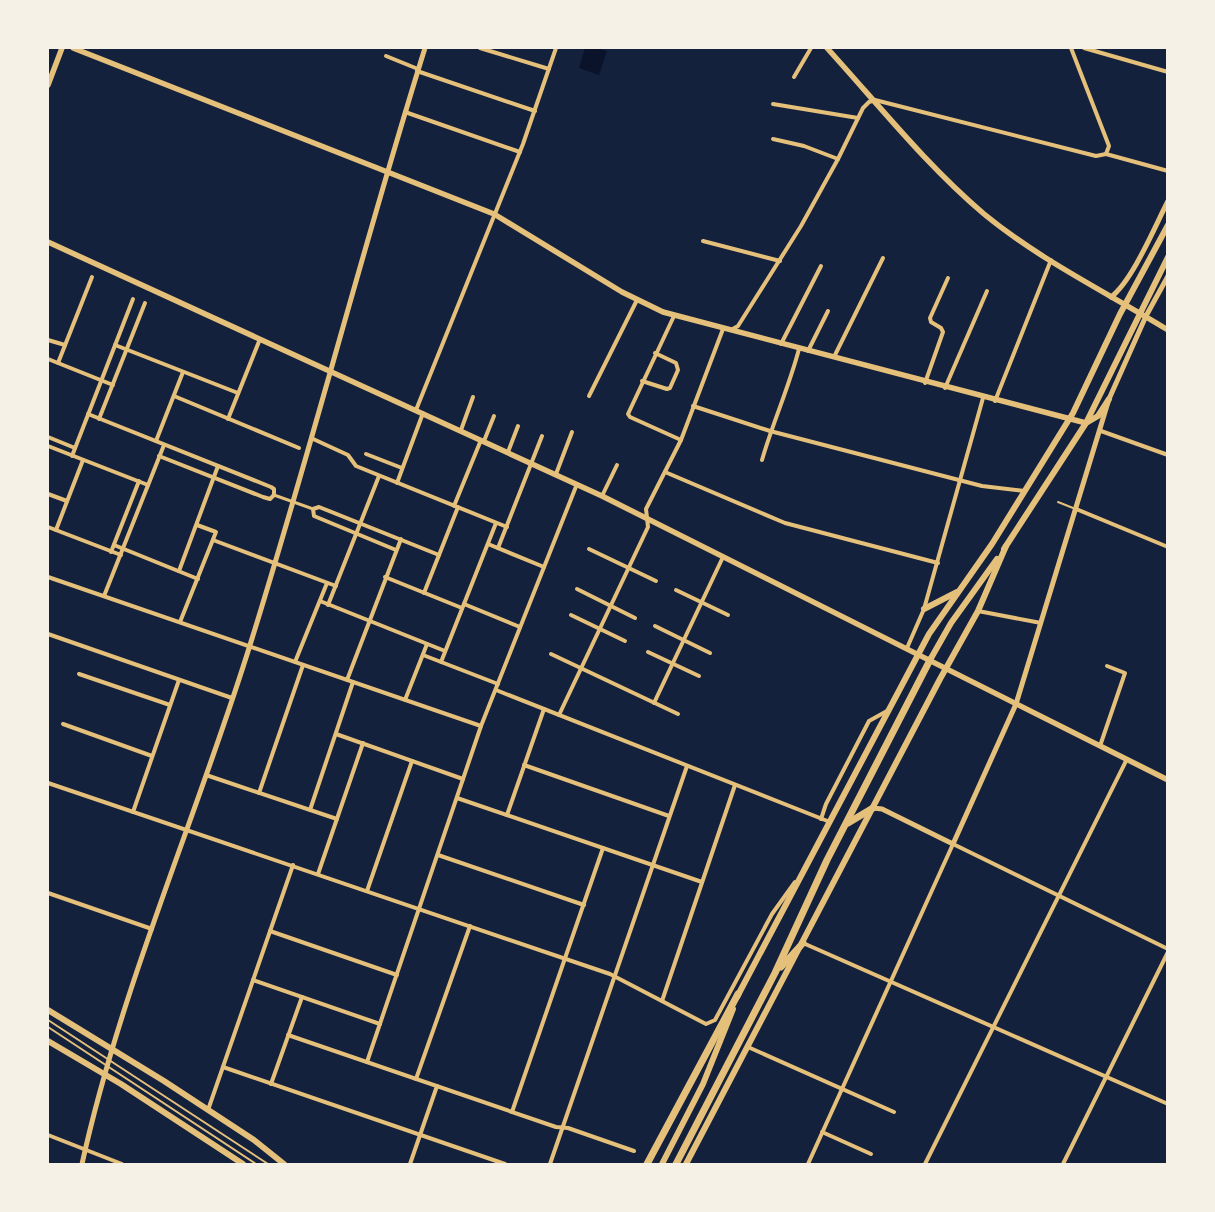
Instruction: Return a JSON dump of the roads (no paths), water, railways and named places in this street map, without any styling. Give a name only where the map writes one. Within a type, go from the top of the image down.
[{"type":"highway","points":[[676,1164],[775,973],[846,825],[930,660]]},
{"type":"highway","points":[[846,825],[873,808]]},
{"type":"highway","points":[[775,973],[802,943]]},
{"type":"highway","points":[[647,1164],[738,994]]},
{"type":"main road","points":[[48,85],[62,48]]},
{"type":"main road","points":[[72,48],[494,214],[637,300],[674,316],[1086,424],[1098,416],[1109,399]]},
{"type":"main road","points":[[827,48],[931,164],[963,195],[1002,228],[1051,260],[1168,330]]},
{"type":"main road","points":[[662,1164],[706,1077],[738,994],[918,654],[934,626],[1027,491],[1070,420],[1125,304],[1168,225]]},
{"type":"main road","points":[[48,242],[602,496],[1168,780]]},
{"type":"main road","points":[[930,660],[951,623],[1006,546],[1086,424],[1139,312],[1168,257]]},
{"type":"main road","points":[[686,1164],[978,611],[1006,546]]},
{"type":"main road","points":[[924,609],[960,590]]},
{"type":"main road","points":[[48,1010],[111,1050],[144,1068],[254,1140],[284,1164]]},
{"type":"main road","points":[[48,1041],[104,1075],[234,1162],[243,1164]]},
{"type":"street","points":[[82,1164],[111,1050],[250,646],[404,112],[425,48]]},
{"type":"street","points":[[480,48],[549,70]]},
{"type":"street","points":[[416,410],[520,152],[556,48]]},
{"type":"street","points":[[794,77],[811,48]]},
{"type":"street","points":[[1071,48],[1109,146],[1106,154]]},
{"type":"street","points":[[1084,48],[1168,72]]},
{"type":"street","points":[[386,56],[418,70],[535,111]]},
{"type":"street","points":[[559,715],[648,527],[646,509],[681,440],[725,330],[738,326],[780,261],[838,159],[866,104],[875,100],[1096,156],[1106,154],[1168,171]]},
{"type":"street","points":[[773,104],[858,118]]},
{"type":"street","points":[[404,112],[520,152]]},
{"type":"street","points":[[773,139],[804,146],[838,159]]},
{"type":"street","points":[[1111,296],[1120,288],[1129,274],[1168,201]]},
{"type":"street","points":[[704,241],[780,261]]},
{"type":"street","points":[[833,358],[883,258]]},
{"type":"street","points":[[995,401],[1051,260]]},
{"type":"street","points":[[780,344],[821,266]]},
{"type":"street","points":[[808,1164],[1016,704],[1101,431],[1109,399],[1146,316],[1168,276]]},
{"type":"street","points":[[58,363],[92,277]]},
{"type":"street","points":[[925,383],[943,332],[941,328],[931,322],[930,318],[948,278]]},
{"type":"street","points":[[945,388],[987,291]]},
{"type":"street","points":[[72,456],[133,298]]},
{"type":"street","points":[[589,396],[637,300]]},
{"type":"street","points":[[99,419],[145,303]]},
{"type":"street","points":[[131,305],[142,310]]},
{"type":"street","points":[[808,352],[828,310]]},
{"type":"street","points":[[674,316],[668,333],[655,353],[628,413],[630,417],[681,440]]},
{"type":"street","points":[[228,419],[260,339]]},
{"type":"street","points":[[48,340],[65,345]]},
{"type":"street","points":[[115,344],[238,393]]},
{"type":"street","points":[[762,460],[782,398],[789,386],[799,349]]},
{"type":"street","points":[[642,381],[666,389],[670,388],[678,370],[676,363],[655,353]]},
{"type":"street","points":[[48,359],[113,385]]},
{"type":"street","points":[[156,441],[183,372]]},
{"type":"street","points":[[174,396],[299,448]]},
{"type":"street","points":[[461,430],[473,397]]},
{"type":"street","points":[[907,648],[924,609],[938,563],[983,398]]},
{"type":"street","points":[[693,406],[770,431],[987,488],[1027,491]]},
{"type":"street","points":[[396,483],[423,413]]},
{"type":"street","points":[[88,414],[271,487],[276,496]]},
{"type":"street","points":[[424,593],[456,507],[494,416]]},
{"type":"street","points":[[508,452],[518,426]]},
{"type":"street","points":[[1101,431],[1168,455]]},
{"type":"street","points":[[556,474],[572,432]]},
{"type":"street","points":[[498,548],[542,436]]},
{"type":"street","points":[[48,437],[75,448]]},
{"type":"street","points":[[310,438],[348,455],[356,466],[507,527]]},
{"type":"street","points":[[104,596],[164,445]]},
{"type":"street","points":[[48,446],[148,484]]},
{"type":"street","points":[[366,454],[402,468]]},
{"type":"street","points":[[159,456],[263,498],[270,499],[276,496],[313,509],[319,507],[439,555]]},
{"type":"street","points":[[56,530],[83,460]]},
{"type":"street","points":[[602,496],[617,464]]},
{"type":"street","points":[[179,571],[218,466]]},
{"type":"street","points":[[665,472],[784,523],[938,563]]},
{"type":"street","points":[[328,605],[379,476]]},
{"type":"street","points":[[111,552],[139,481]]},
{"type":"street","points":[[367,1062],[481,726],[576,484]]},
{"type":"street","points":[[48,494],[67,502]]},
{"type":"street","points":[[313,509],[314,516],[396,550]]},
{"type":"street","points":[[1076,509],[1168,547]]},
{"type":"street","points":[[441,662],[496,523]]},
{"type":"street","points":[[180,622],[216,532],[197,525]]},
{"type":"street","points":[[48,527],[120,555]]},
{"type":"street","points":[[347,680],[400,539]]},
{"type":"street","points":[[213,540],[336,586]]},
{"type":"street","points":[[488,544],[544,567]]},
{"type":"street","points":[[114,545],[198,579]]},
{"type":"street","points":[[589,549],[656,581]]},
{"type":"street","points":[[654,703],[723,557]]},
{"type":"street","points":[[48,577],[481,726]]},
{"type":"street","points":[[385,577],[520,627]]},
{"type":"street","points":[[295,662],[327,583]]},
{"type":"street","points":[[577,589],[635,618]]},
{"type":"street","points":[[676,590],[728,615]]},
{"type":"street","points":[[320,602],[445,651]]},
{"type":"street","points":[[978,611],[1041,623]]},
{"type":"street","points":[[571,614],[625,641]]},
{"type":"street","points":[[655,626],[710,653]]},
{"type":"street","points":[[48,634],[232,698]]},
{"type":"street","points":[[405,700],[427,644]]},
{"type":"street","points":[[648,652],[699,676]]},
{"type":"street","points":[[551,654],[678,714]]},
{"type":"street","points":[[423,655],[498,684]]},
{"type":"street","points":[[259,793],[303,664]]},
{"type":"street","points":[[1100,746],[1125,673],[1107,666]]},
{"type":"street","points":[[79,674],[170,705]]},
{"type":"street","points":[[133,812],[179,680]]},
{"type":"street","points":[[310,810],[354,682]]},
{"type":"street","points":[[496,690],[830,822]]},
{"type":"street","points":[[507,816],[544,709]]},
{"type":"street","points":[[821,819],[826,804],[869,721],[889,710]]},
{"type":"street","points":[[63,724],[152,756]]},
{"type":"street","points":[[336,734],[463,779]]},
{"type":"street","points":[[318,874],[363,744]]},
{"type":"street","points":[[925,1164],[1127,760]]},
{"type":"street","points":[[367,890],[412,761]]},
{"type":"street","points":[[524,765],[670,816]]},
{"type":"street","points":[[550,1164],[687,766]]},
{"type":"street","points":[[206,775],[337,819]]},
{"type":"street","points":[[48,782],[615,976],[699,1022],[709,1024],[715,1020],[772,914],[806,868]]},
{"type":"street","points":[[662,1001],[735,785]]},
{"type":"street","points":[[457,798],[702,882]]},
{"type":"street","points":[[873,808],[882,809],[1168,951],[1063,1164]]},
{"type":"street","points":[[512,1112],[603,848]]},
{"type":"street","points":[[438,855],[584,905]]},
{"type":"street","points":[[208,1110],[293,865]]},
{"type":"street","points":[[48,893],[152,929]]},
{"type":"street","points":[[416,1079],[470,926]]},
{"type":"street","points":[[270,931],[398,975]]},
{"type":"street","points":[[802,943],[890,980],[1105,1078],[1168,1104]]},
{"type":"street","points":[[253,980],[380,1024]]},
{"type":"street","points":[[271,1084],[302,997]]},
{"type":"street","points":[[288,1035],[512,1112],[634,1151]]},
{"type":"street","points":[[748,1047],[894,1112]]},
{"type":"street","points":[[223,1067],[505,1164]]},
{"type":"street","points":[[410,1164],[437,1086]]},
{"type":"street","points":[[822,1132],[871,1154]]},
{"type":"street","points":[[48,1135],[122,1164]]},
{"type":"lane","points":[[1058,502],[1076,509]]},
{"type":"lane","points":[[48,1020],[256,1164]]},
{"type":"lane","points":[[48,1027],[108,1062],[268,1164]]},
{"type":"water","points":[[585,48],[597,48],[607,51],[599,75],[579,68]]}]
